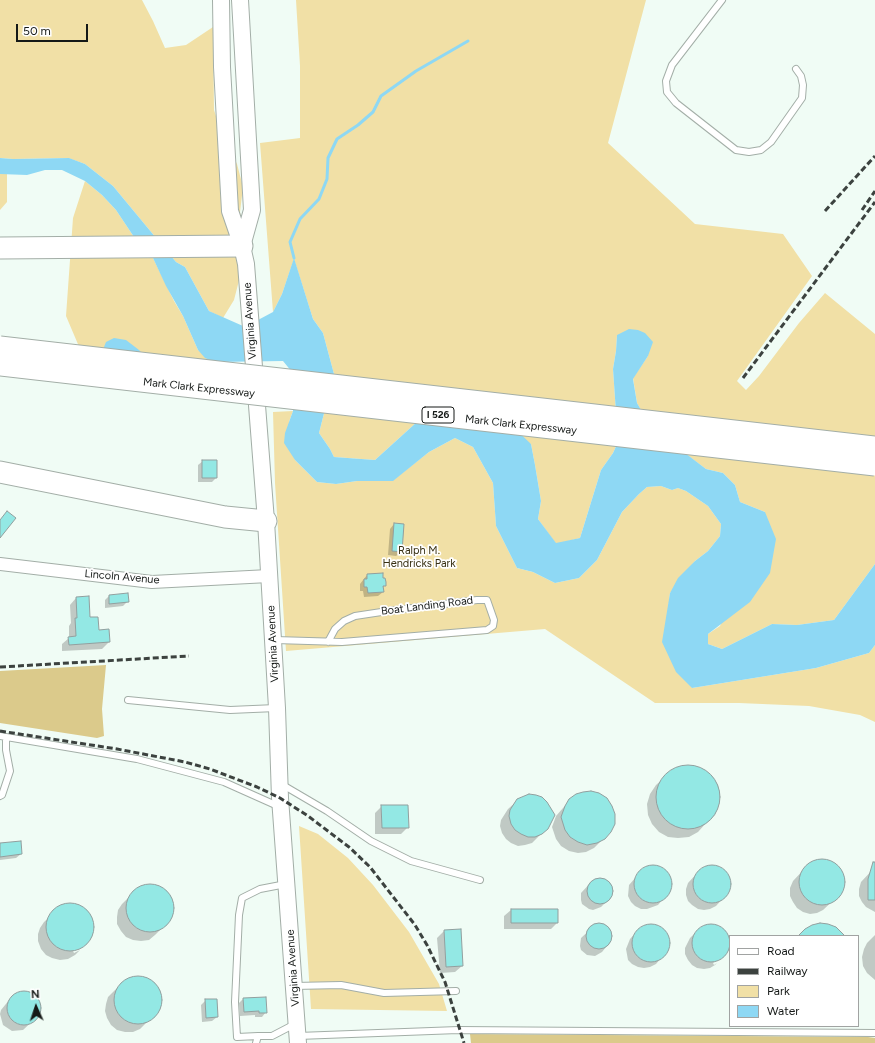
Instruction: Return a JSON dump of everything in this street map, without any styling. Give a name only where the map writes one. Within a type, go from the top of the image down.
[{"type":"highway","points":[[0,248],[211,247],[244,255]]},
{"type":"highway","name":"Mark Clark Expressway","points":[[0,347],[875,447]]},
{"type":"highway","name":"Mark Clark Expressway","points":[[0,366],[875,465]]},
{"type":"highway","points":[[0,472],[225,517],[266,521]]},
{"type":"main road","name":"Virginia Avenue","points":[[221,0],[223,88],[230,211],[244,255],[266,521],[281,807],[298,1034]]},
{"type":"main road","name":"Virginia Avenue","points":[[240,0],[252,210],[244,255]]},
{"type":"main road","points":[[223,88],[244,87]]},
{"type":"street","name":"Lincoln Avenue","points":[[0,564],[152,582],[269,576]]},
{"type":"lane","points":[[722,0],[672,65],[666,81],[668,92],[676,103],[736,150],[749,152],[761,150],[771,142],[802,98],[802,76],[796,69]]},
{"type":"lane","name":"Boat Landing Road","points":[[273,640],[328,642],[342,642],[487,630],[493,626],[494,620],[488,600],[477,600],[388,611],[356,616],[344,621],[335,628],[328,642]]},
{"type":"lane","points":[[128,700],[230,710],[277,708]]},
{"type":"lane","points":[[0,796],[2,795],[10,771],[3,750],[3,737],[137,759],[224,782],[281,807]]},
{"type":"lane","points":[[280,783],[372,840],[411,861],[480,880]]},
{"type":"lane","points":[[287,883],[260,889],[242,898],[239,915],[235,1002],[236,1038],[298,1034],[458,1030],[875,1033]]},
{"type":"lane","points":[[294,986],[341,985],[384,993],[456,991]]},
{"type":"lane","points":[[256,1043],[258,1036]]},
{"type":"green space","points":[[0,0],[142,0],[165,48],[186,45],[213,27],[214,110],[222,134],[237,164],[243,187],[240,212],[246,253],[234,300],[223,318],[209,311],[185,267],[176,262],[113,186],[85,164],[68,158],[0,158]]},
{"type":"green space","points":[[296,0],[646,0],[608,143],[695,224],[783,234],[812,276],[737,381],[746,390],[759,376],[799,323],[825,293],[875,334],[875,564],[834,620],[797,625],[772,624],[722,649],[708,644],[708,634],[720,626],[765,512],[740,502],[735,485],[723,473],[706,469],[651,428],[637,403],[633,378],[648,356],[617,335],[613,369],[618,442],[613,453],[601,470],[580,538],[556,544],[538,519],[541,501],[531,444],[418,421],[375,460],[334,457],[319,433],[334,374],[323,333],[313,319],[294,259],[282,294],[273,312],[260,143],[300,138],[300,66]]},
{"type":"green space","points":[[0,174],[7,174],[7,202],[0,210]]},
{"type":"green space","points":[[85,181],[102,195],[116,210],[136,240],[153,258],[183,316],[198,350],[215,362],[83,356],[66,316],[73,218]]},
{"type":"green space","name":"Ralph M. Hendricks Park","points":[[293,411],[289,422],[295,460],[317,482],[336,484],[357,481],[392,481],[429,452],[455,438],[473,447],[493,483],[496,526],[517,568],[533,572],[555,583],[579,578],[597,560],[622,512],[647,487],[661,486],[672,490],[678,488],[686,491],[708,506],[721,524],[720,536],[708,551],[695,561],[670,593],[668,611],[692,688],[816,668],[869,653],[875,645],[875,722],[860,715],[809,706],[739,703],[655,703],[545,629],[286,651],[275,483],[273,412]]},
{"type":"green space","points":[[299,826],[318,834],[348,858],[373,885],[409,932],[439,984],[447,1011],[311,1009]]},
{"type":"shaded area","points":[[106,665],[102,709],[104,736],[97,738],[0,723],[0,671]]},
{"type":"shaded area","points":[[470,1034],[868,1037],[875,1038],[875,1043],[471,1043]]},
{"type":"water","points":[[0,158],[69,158],[85,164],[113,186],[176,262],[185,267],[209,311],[243,326],[273,312],[282,294],[294,258],[313,319],[323,333],[334,374],[319,433],[334,457],[375,460],[418,421],[509,423],[531,444],[541,501],[538,519],[556,543],[580,538],[601,470],[613,453],[618,442],[613,369],[617,335],[629,329],[638,330],[645,333],[653,342],[648,356],[633,379],[637,403],[651,427],[706,469],[723,473],[735,485],[740,502],[765,512],[776,539],[770,573],[750,602],[708,634],[708,644],[722,649],[772,624],[797,625],[834,620],[875,564],[875,645],[869,653],[816,668],[692,688],[676,672],[662,642],[670,593],[678,578],[695,561],[708,551],[720,536],[721,524],[708,506],[686,491],[678,488],[672,490],[661,486],[647,487],[622,512],[597,560],[579,578],[555,583],[533,572],[517,568],[496,526],[493,483],[473,447],[455,438],[429,452],[393,481],[357,481],[336,484],[317,482],[295,460],[284,443],[285,433],[293,411],[292,372],[283,361],[215,362],[205,358],[198,350],[183,316],[166,286],[153,258],[136,240],[116,210],[102,195],[85,181],[62,170],[45,170],[27,175],[0,174]]},
{"type":"water","points":[[114,338],[126,340],[139,350],[151,363],[102,352],[106,342]]},
{"type":"building","points":[[202,460],[217,460],[217,478],[202,478]]},
{"type":"building","points":[[7,511],[16,518],[0,538],[0,520]]},
{"type":"building","points":[[394,523],[404,524],[402,552],[392,551]]},
{"type":"building","points":[[383,573],[383,578],[385,578],[386,582],[386,586],[383,586],[384,592],[368,593],[367,587],[364,587],[364,579],[367,579],[367,574]]},
{"type":"building","points":[[128,593],[129,602],[109,604],[109,595]]},
{"type":"building","points":[[89,596],[90,617],[98,617],[99,630],[109,629],[110,642],[69,645],[68,637],[76,636],[76,597]]},
{"type":"building","points":[[682,765],[694,765],[711,774],[718,785],[720,797],[718,809],[711,820],[694,829],[682,829],[670,824],[661,815],[656,803],[656,791],[661,779],[670,770]]},
{"type":"building","points":[[591,791],[599,793],[607,798],[615,814],[615,824],[605,839],[597,843],[587,845],[570,837],[565,830],[561,817],[569,799],[576,794]]},
{"type":"building","points":[[529,794],[542,797],[555,815],[548,829],[535,837],[528,837],[515,830],[511,824],[509,816],[510,810],[517,799]]},
{"type":"building","points":[[381,805],[408,805],[409,828],[382,828]]},
{"type":"building","points":[[21,841],[22,854],[0,857],[0,843]]},
{"type":"building","points":[[822,859],[835,863],[841,869],[845,882],[841,895],[835,901],[822,905],[809,901],[803,895],[799,882],[803,869],[809,863]]},
{"type":"building","points":[[873,862],[875,862],[875,900],[868,900],[868,879]]},
{"type":"building","points":[[649,865],[657,865],[664,868],[669,873],[672,884],[669,895],[664,900],[657,903],[649,903],[642,900],[637,895],[634,888],[634,880],[637,873],[642,868]]},
{"type":"building","points":[[708,865],[716,865],[726,870],[730,877],[730,891],[726,898],[716,903],[708,903],[698,898],[696,895],[693,888],[693,880],[698,870],[701,868]]},
{"type":"building","points":[[600,878],[609,882],[613,891],[609,900],[600,904],[591,900],[587,891],[591,882]]},
{"type":"building","points":[[145,884],[155,884],[167,891],[174,903],[174,913],[167,925],[155,932],[145,932],[137,928],[130,921],[126,913],[126,903],[130,895],[137,888]]},
{"type":"building","points":[[70,903],[79,905],[87,910],[92,918],[94,927],[92,936],[87,944],[79,949],[70,951],[61,949],[53,944],[48,936],[46,927],[48,918],[53,910],[61,905]]},
{"type":"building","points":[[511,909],[558,909],[558,923],[511,923]]},
{"type":"building","points":[[599,923],[609,926],[612,936],[609,946],[599,949],[589,946],[586,936],[589,926]]},
{"type":"building","points":[[820,923],[828,924],[836,927],[844,935],[799,935],[812,925]]},
{"type":"building","points":[[651,924],[661,927],[667,933],[670,943],[667,953],[661,959],[651,962],[641,959],[635,953],[632,943],[635,933],[641,927]]},
{"type":"building","points":[[707,924],[715,924],[725,929],[729,936],[729,950],[725,957],[715,962],[707,962],[697,957],[692,947],[692,939],[697,929]]},
{"type":"building","points":[[461,929],[463,966],[446,967],[444,930]]},
{"type":"building","points":[[138,976],[147,978],[155,983],[160,991],[162,1000],[160,1009],[155,1017],[147,1022],[138,1024],[129,1022],[121,1017],[116,1009],[114,1000],[116,991],[121,983],[129,978]]},
{"type":"building","points":[[21,991],[27,991],[31,992],[38,998],[41,1008],[40,1015],[34,1022],[27,1025],[21,1025],[17,1024],[10,1018],[7,1011],[7,1005],[8,1001],[14,994]]},
{"type":"building","points":[[266,997],[267,1013],[259,1013],[259,1011],[244,1012],[243,998]]},
{"type":"building","points":[[205,999],[217,999],[218,1017],[206,1018]]},
{"type":"waterway","points":[[294,258],[290,242],[300,219],[319,199],[327,179],[328,158],[337,139],[358,125],[373,112],[381,96],[416,71],[468,41]]},
{"type":"railway","points":[[825,211],[875,156]]},
{"type":"railway","points":[[862,210],[875,191]]},
{"type":"railway","points":[[743,378],[875,202]]},
{"type":"railway","points":[[0,667],[189,656]]},
{"type":"railway","points":[[0,731],[117,749],[185,762],[210,769],[257,787],[280,798],[308,816],[349,847],[370,867],[415,925],[427,945],[445,982],[464,1043]]}]
